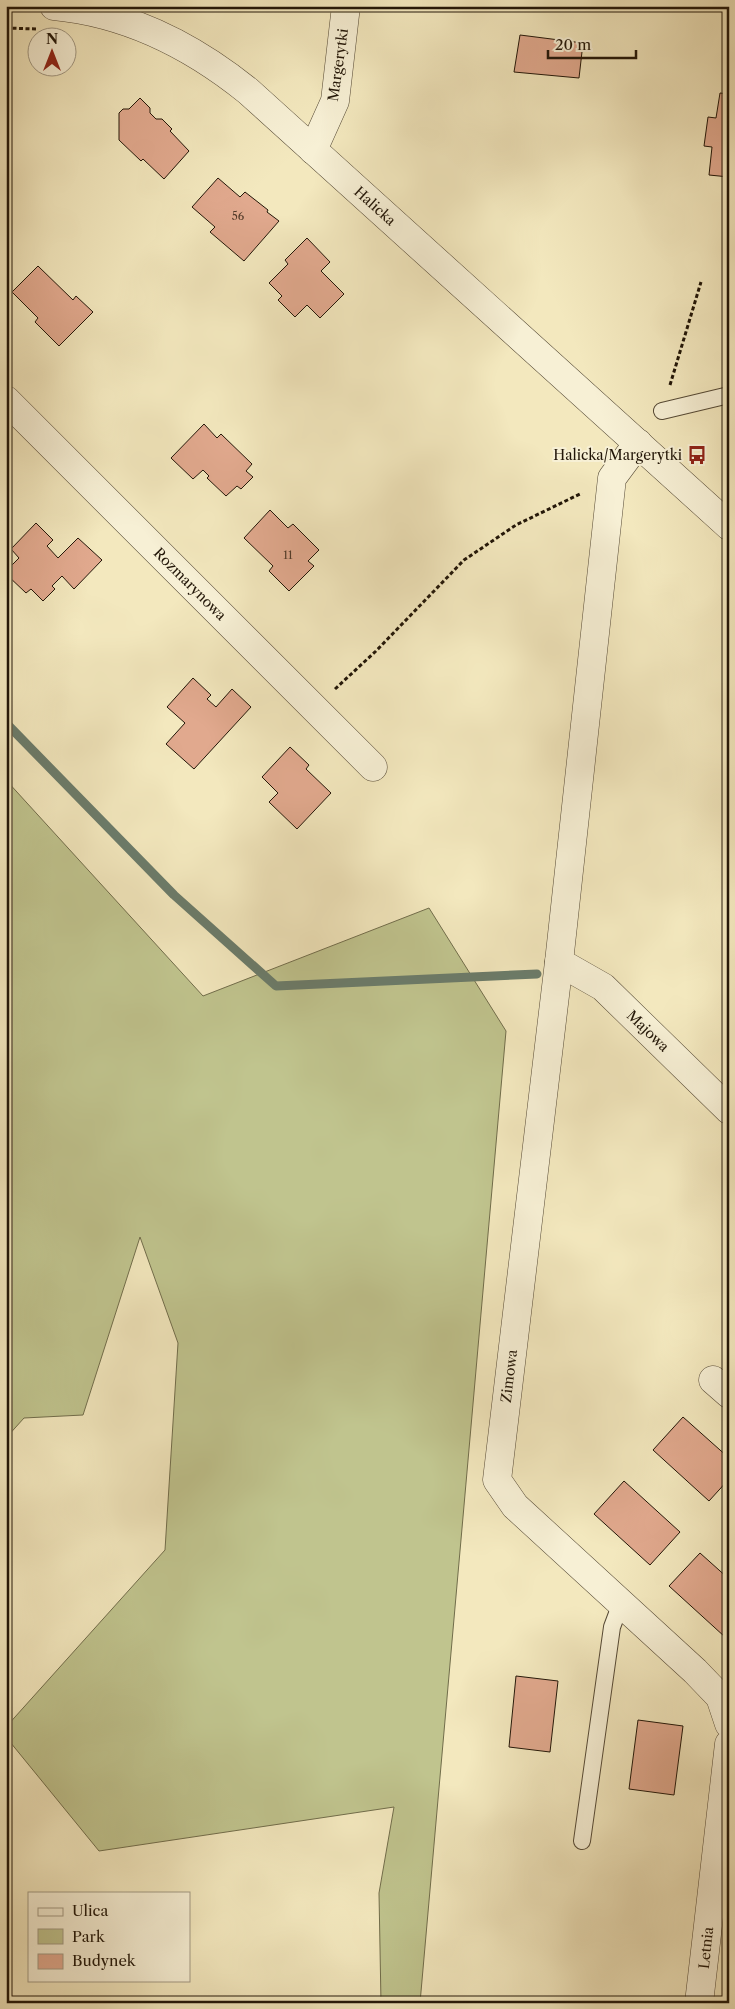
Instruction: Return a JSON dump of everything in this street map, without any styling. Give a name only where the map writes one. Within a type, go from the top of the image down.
[{"type":"street","name":"Margerytki","points":[[313,150],[335,101],[346,6]]},
{"type":"street","name":"Halicka","points":[[49,18],[102,14],[136,24],[180,44],[228,74],[729,526]]},
{"type":"street","name":"Rozmarynowa","points":[[6,400],[373,767]]},
{"type":"street","points":[[612,478],[638,443]]},
{"type":"street","name":"Zimowa","points":[[612,478],[559,962],[497,1480],[515,1506],[695,1671],[724,1693]]},
{"type":"street","name":"Majowa","points":[[559,962],[602,987],[729,1110]]},
{"type":"street","points":[[724,1693],[729,1724]]},
{"type":"street","name":"Letnia","points":[[700,2003],[729,1744]]},
{"type":"lane","points":[[662,411],[729,395]]},
{"type":"lane","points":[[582,1841],[612,1627],[621,1603]]},
{"type":"path","points":[[6,28],[49,18]]},
{"type":"path","points":[[662,411],[701,282]]},
{"type":"path","points":[[314,709],[376,651],[464,560],[516,525],[612,478]]},
{"type":"green space","points":[[6,780],[203,996],[429,908],[506,1031],[420,2003],[381,2003],[379,1893],[394,1807],[99,1851],[6,1737],[6,1727],[165,1550],[178,1343],[140,1237],[83,1415],[24,1418],[6,1438]]},
{"type":"building","points":[[520,35],[583,43],[579,78],[514,72]]},
{"type":"building","points":[[720,93],[729,94],[729,177],[709,175],[712,147],[704,146],[708,117],[716,118]]},
{"type":"building","points":[[140,98],[150,108],[150,113],[156,119],[162,119],[172,129],[170,131],[189,151],[164,179],[119,140],[119,113],[123,109],[129,109]]},
{"type":"building","points":[[218,178],[240,197],[245,192],[279,221],[244,261],[210,232],[215,227],[192,207]]},
{"type":"building","points":[[307,238],[330,262],[321,271],[344,294],[320,318],[307,305],[295,317],[278,300],[282,296],[269,283],[288,264],[285,260]]},
{"type":"building","points":[[38,266],[73,300],[76,296],[93,312],[59,346],[35,322],[38,318],[12,292]]},
{"type":"building","points":[[204,424],[217,438],[221,434],[252,464],[246,471],[253,477],[241,489],[237,486],[226,496],[207,478],[209,476],[203,470],[193,479],[171,458]]},
{"type":"building","points":[[270,510],[288,528],[293,524],[319,550],[308,561],[314,566],[289,591],[269,571],[273,566],[244,538]]},
{"type":"building","points":[[36,523],[53,540],[47,546],[58,558],[78,538],[102,560],[74,589],[62,576],[52,586],[55,589],[43,601],[31,589],[26,593],[6,574],[6,571],[19,558],[11,549]]},
{"type":"building","points":[[193,678],[211,695],[207,699],[216,707],[232,689],[251,707],[194,769],[166,744],[185,723],[167,707]]},
{"type":"building","points":[[290,747],[309,765],[306,769],[331,793],[297,829],[269,802],[278,793],[262,777]]},
{"type":"building","points":[[683,1417],[729,1458],[729,1479],[709,1501],[653,1450]]},
{"type":"building","points":[[624,1481],[680,1532],[650,1565],[594,1514]]},
{"type":"building","points":[[700,1553],[729,1579],[729,1633],[725,1637],[669,1586]]},
{"type":"building","points":[[516,1676],[558,1681],[550,1752],[509,1747]]},
{"type":"building","points":[[638,1720],[683,1726],[674,1795],[629,1789]]},
{"type":"waterway","points":[[6,723],[174,895],[276,986],[537,974]]},
{"type":"place","name":"Halicka/Margerytki","points":[[697,455]]}]
